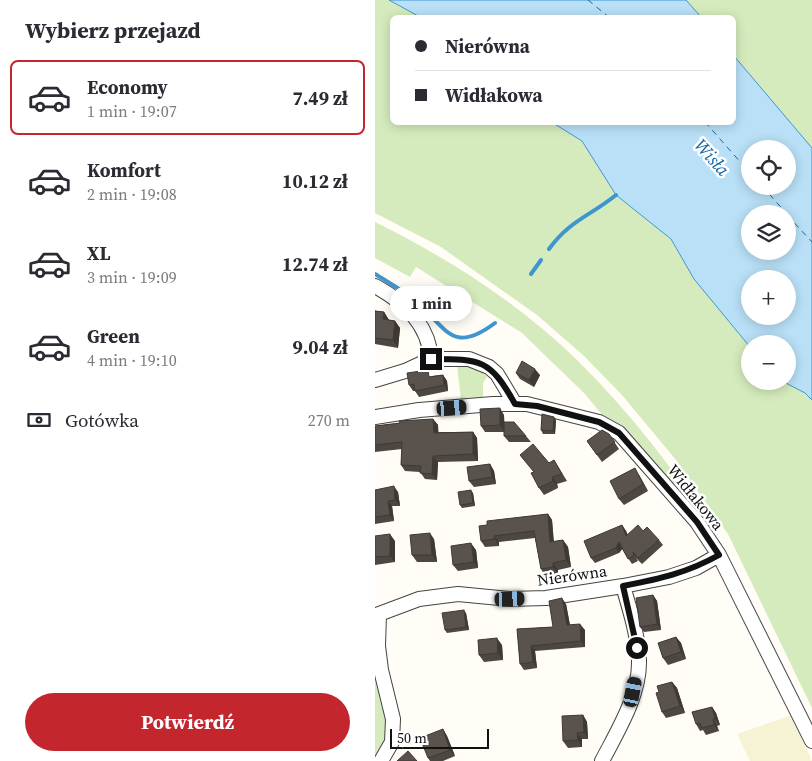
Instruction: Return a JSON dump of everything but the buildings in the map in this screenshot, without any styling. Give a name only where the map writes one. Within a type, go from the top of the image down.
[{"type":"street","points":[[375,286],[394,296],[424,328],[430,345],[431,359]]},
{"type":"street","points":[[375,380],[405,371],[431,359],[469,359],[483,364],[500,378],[515,404]]},
{"type":"street","name":"Widłakowa","points":[[375,417],[419,410],[515,404],[537,406],[599,422],[619,433],[697,522],[719,555],[812,741]]},
{"type":"street","name":"Nierówna","points":[[377,612],[419,599],[458,594],[510,599],[546,598],[623,586],[669,577],[696,568],[719,555]]},
{"type":"street","name":"Nierówna","points":[[602,761],[633,692],[639,662],[636,632],[623,586]]},
{"type":"street","points":[[377,612],[381,670],[393,720],[392,742],[381,761]]},
{"type":"shaded area","points":[[792,715],[812,761],[750,761],[737,734]]},
{"type":"green space","points":[[375,0],[389,0],[416,15],[390,15],[390,125],[556,125],[582,141],[616,195],[671,239],[694,279],[741,336],[741,390],[796,390],[796,388],[812,400],[812,708],[728,534],[676,460],[622,395],[583,355],[537,315],[441,247],[375,213]]},
{"type":"green space","points":[[678,0],[812,0],[812,149],[736,62],[736,15],[692,15]]},
{"type":"green space","points":[[375,222],[456,267],[508,301],[556,340],[631,418],[680,480],[710,523],[711,529],[702,524],[621,425],[603,416],[585,394],[522,333],[416,267],[410,277],[375,258]]},
{"type":"green space","points":[[457,365],[477,370],[487,377],[483,383],[483,398],[461,400]]},
{"type":"green space","points":[[375,665],[384,702],[386,726],[385,738],[375,761]]},
{"type":"water","points":[[389,0],[686,0],[699,15],[416,15]]},
{"type":"water","name":"Wisła","points":[[736,58],[812,148],[812,400],[805,393],[796,388],[796,335],[741,336],[694,279],[671,239],[616,195],[582,141],[556,125],[736,125]]},
{"type":"waterway","points":[[549,249],[572,225],[616,195]]},
{"type":"waterway","points":[[531,274],[541,260]]},
{"type":"waterway","points":[[375,274],[409,296],[445,330],[453,335],[461,338],[470,337],[495,323]]},
{"type":"ferry route","points":[[588,0],[606,15]]},
{"type":"ferry route","points":[[708,125],[741,163]]},
{"type":"ferry route","points":[[770,195],[779,205]]},
{"type":"ferry route","points":[[796,225],[812,242]]},
{"type":"route","points":[[431,359],[469,359],[483,364],[497,374],[515,404],[537,406],[599,422],[619,433],[697,522],[719,555],[696,568],[669,577],[623,586],[636,632],[637,648]]}]
